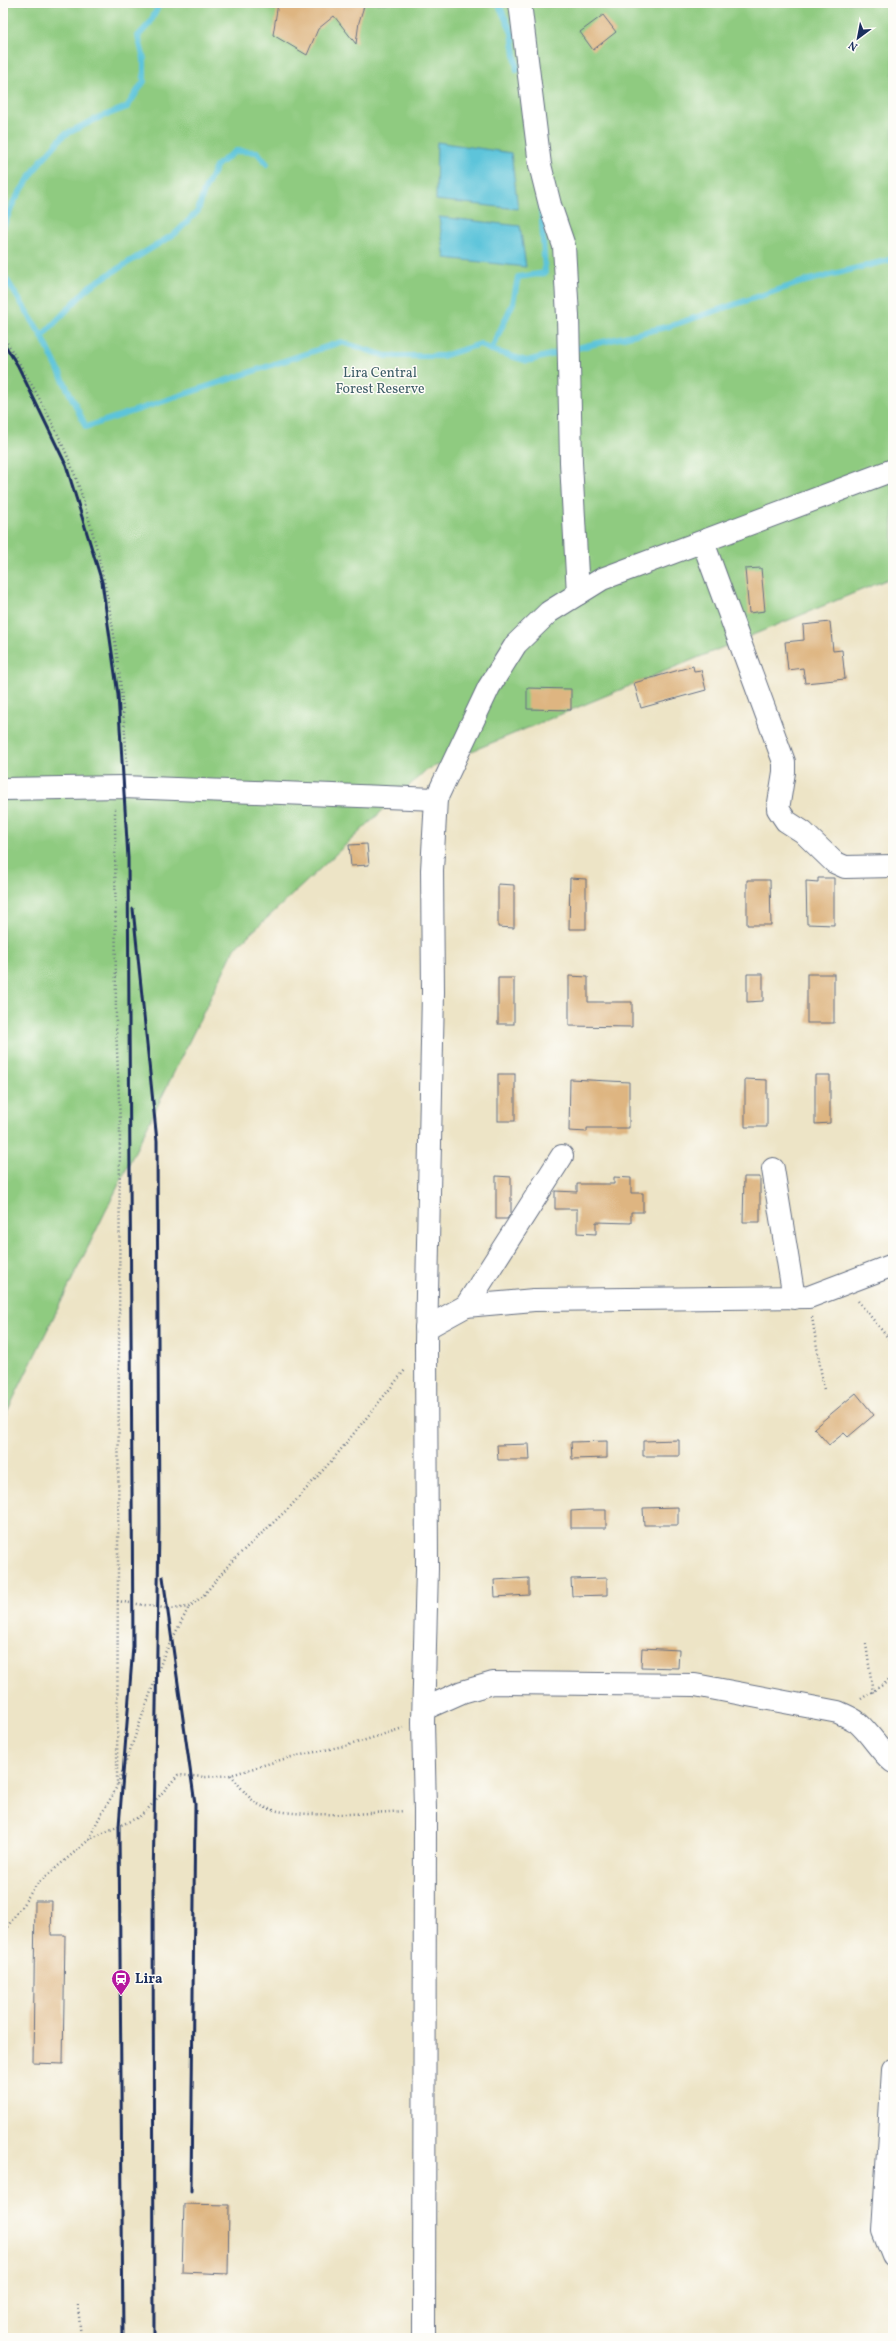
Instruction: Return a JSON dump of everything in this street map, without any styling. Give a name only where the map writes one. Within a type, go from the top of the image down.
[{"type":"street","points":[[520,3],[540,165],[550,205],[564,246],[568,316],[571,462],[578,594]]},
{"type":"street","points":[[424,2338],[425,1810],[423,1715],[427,1569],[426,1336],[433,992],[432,870],[436,799],[489,687],[516,644],[549,612],[602,579],[893,470]]},
{"type":"street","points":[[703,542],[784,762],[784,772],[778,809],[781,816],[803,832],[834,862],[845,867],[893,866]]},
{"type":"street","points":[[3,789],[122,787],[436,799]]},
{"type":"street","points":[[426,1336],[466,1306],[562,1156]]},
{"type":"street","points":[[773,1169],[801,1298]]},
{"type":"street","points":[[466,1306],[534,1300],[801,1298],[845,1285],[893,1265]]},
{"type":"street","points":[[423,1715],[462,1692],[493,1683],[696,1685],[838,1712],[856,1721],[866,1730],[883,1753],[893,1762]]},
{"type":"street","points":[[893,2070],[884,2231],[893,2256]]},
{"type":"path","points":[[3,336],[38,393],[75,478],[106,582],[124,705],[116,1038],[120,1122],[117,1786]]},
{"type":"path","points":[[845,1285],[889,1338]]},
{"type":"path","points":[[801,1298],[824,1390]]},
{"type":"path","points":[[90,1839],[94,1825],[110,1802],[117,1786],[164,1654],[189,1607],[203,1596],[232,1562],[290,1507],[334,1458],[426,1336]]},
{"type":"path","points":[[117,1601],[171,1610],[189,1607]]},
{"type":"path","points":[[866,1644],[873,1694]]},
{"type":"path","points":[[838,1712],[873,1694],[893,1678]]},
{"type":"path","points":[[3,1938],[10,1923],[37,1884],[90,1839],[139,1817],[178,1775],[206,1777],[231,1775],[287,1758],[353,1744],[423,1715]]},
{"type":"path","points":[[231,1775],[252,1798],[263,1807],[279,1811],[370,1813],[425,1810]]},
{"type":"path","points":[[78,2305],[81,2338]]},
{"type":"green space","name":"Lira Central Forest Reserve","points":[[3,3],[893,3],[893,577],[426,770],[235,948],[3,1420]]},
{"type":"water","points":[[437,142],[511,153],[518,209],[436,200]]},
{"type":"water","points":[[439,217],[520,226],[526,267],[445,258]]},
{"type":"building","points":[[278,3],[365,3],[359,22],[356,44],[334,16],[318,29],[307,55],[273,35]]},
{"type":"building","points":[[603,15],[616,32],[593,50],[580,32]]},
{"type":"building","points":[[761,568],[765,611],[749,613],[745,569]]},
{"type":"building","points":[[830,622],[833,651],[842,650],[845,679],[805,683],[803,668],[788,670],[785,642],[804,640],[803,625]]},
{"type":"building","points":[[693,666],[694,671],[701,670],[706,690],[641,708],[634,683]]},
{"type":"building","points":[[527,688],[571,689],[571,710],[527,709]]},
{"type":"building","points":[[367,844],[369,865],[351,866],[349,845]]},
{"type":"building","points":[[570,878],[586,879],[586,929],[569,929]]},
{"type":"building","points":[[818,878],[834,878],[834,925],[807,924],[806,881],[818,882]]},
{"type":"building","points":[[747,880],[770,880],[771,925],[747,925]]},
{"type":"building","points":[[498,884],[514,885],[514,928],[498,927]]},
{"type":"building","points":[[747,974],[763,974],[763,1001],[747,1002]]},
{"type":"building","points":[[807,974],[834,974],[834,1023],[807,1023]]},
{"type":"building","points":[[569,976],[588,977],[588,1002],[632,1002],[632,1027],[569,1026]]},
{"type":"building","points":[[498,978],[514,978],[514,1024],[498,1024]]},
{"type":"building","points":[[498,1074],[515,1074],[515,1121],[498,1121]]},
{"type":"building","points":[[815,1075],[830,1075],[830,1123],[815,1124]]},
{"type":"building","points":[[570,1079],[629,1082],[629,1128],[587,1128],[587,1132],[569,1131]]},
{"type":"building","points":[[745,1079],[767,1080],[767,1127],[745,1127]]},
{"type":"building","points":[[496,1176],[511,1177],[511,1213],[507,1219],[496,1219]]},
{"type":"building","points":[[614,1177],[631,1178],[631,1193],[643,1193],[643,1212],[631,1212],[631,1223],[596,1222],[596,1234],[577,1233],[577,1209],[555,1209],[555,1191],[577,1192],[577,1184],[614,1184]]},
{"type":"building","points":[[744,1177],[760,1177],[760,1222],[743,1222]]},
{"type":"building","points":[[856,1393],[874,1415],[848,1437],[844,1433],[829,1445],[814,1428]]},
{"type":"building","points":[[679,1440],[679,1456],[643,1456],[643,1441]]},
{"type":"building","points":[[607,1441],[607,1458],[572,1459],[571,1442]]},
{"type":"building","points":[[529,1444],[530,1460],[498,1460],[497,1445]]},
{"type":"building","points":[[678,1507],[678,1525],[644,1525],[643,1508]]},
{"type":"building","points":[[606,1510],[606,1528],[571,1528],[571,1511]]},
{"type":"building","points":[[529,1578],[529,1595],[495,1597],[494,1580]]},
{"type":"building","points":[[607,1578],[607,1595],[572,1596],[571,1579]]},
{"type":"building","points":[[642,1648],[679,1650],[678,1668],[641,1667]]},
{"type":"building","points":[[35,1901],[52,1901],[51,1935],[65,1935],[63,2064],[33,2063]]},
{"type":"building","points":[[184,2204],[229,2205],[228,2274],[182,2272]]},
{"type":"waterway","points":[[3,227],[14,201],[40,162],[64,135],[98,118],[127,107],[144,81],[144,59],[138,36],[150,23],[160,3]]},
{"type":"waterway","points":[[498,3],[512,33],[517,70]]},
{"type":"waterway","points":[[42,336],[90,286],[176,233],[198,211],[204,191],[217,165],[236,151],[257,152],[267,164]]},
{"type":"waterway","points":[[491,350],[513,303],[518,277],[545,273],[541,205]]},
{"type":"waterway","points":[[573,349],[670,326],[802,282],[893,259]]},
{"type":"waterway","points":[[3,274],[42,336],[86,427],[341,342],[386,356],[443,356],[480,344],[491,350],[527,361],[565,351]]},
{"type":"railway","points":[[3,342],[18,366],[66,465],[102,582],[118,695],[128,858],[133,1646],[119,1826],[123,2338]]},
{"type":"railway","points":[[133,909],[157,1141],[159,1529],[153,1885],[154,2338]]},
{"type":"railway","points":[[163,1577],[195,1804],[191,2191]]},
{"type":"place","name":"Lira","points":[[121,1996]]}]
